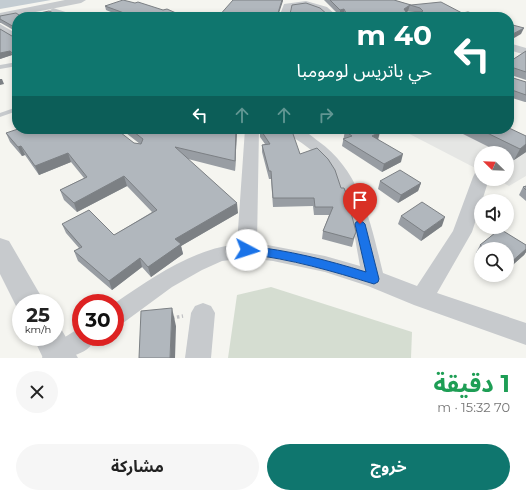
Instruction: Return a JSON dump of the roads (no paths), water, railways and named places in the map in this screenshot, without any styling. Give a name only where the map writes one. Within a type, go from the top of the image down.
[{"type":"street","points":[[20,12],[81,0]]},
{"type":"street","points":[[285,12],[287,6],[304,2],[322,6],[330,12]]},
{"type":"street","points":[[0,16],[12,14]]},
{"type":"street","points":[[0,27],[12,35]]},
{"type":"street","points":[[514,48],[526,52]]},
{"type":"street","points":[[514,56],[526,60]]},
{"type":"street","points":[[247,250],[252,134]]},
{"type":"street","points":[[297,134],[328,157],[339,170],[351,192],[374,279]]},
{"type":"street","points":[[422,298],[462,232],[478,186]]},
{"type":"street","points":[[0,248],[25,294]]},
{"type":"street","points":[[124,310],[164,281],[195,264],[220,254],[247,250],[273,253],[325,264],[374,279],[422,298],[526,334]]},
{"type":"street","points":[[198,358],[203,313]]},
{"type":"lane","points":[[0,67],[12,65]]},
{"type":"lane","points":[[0,115],[12,111]]}]
